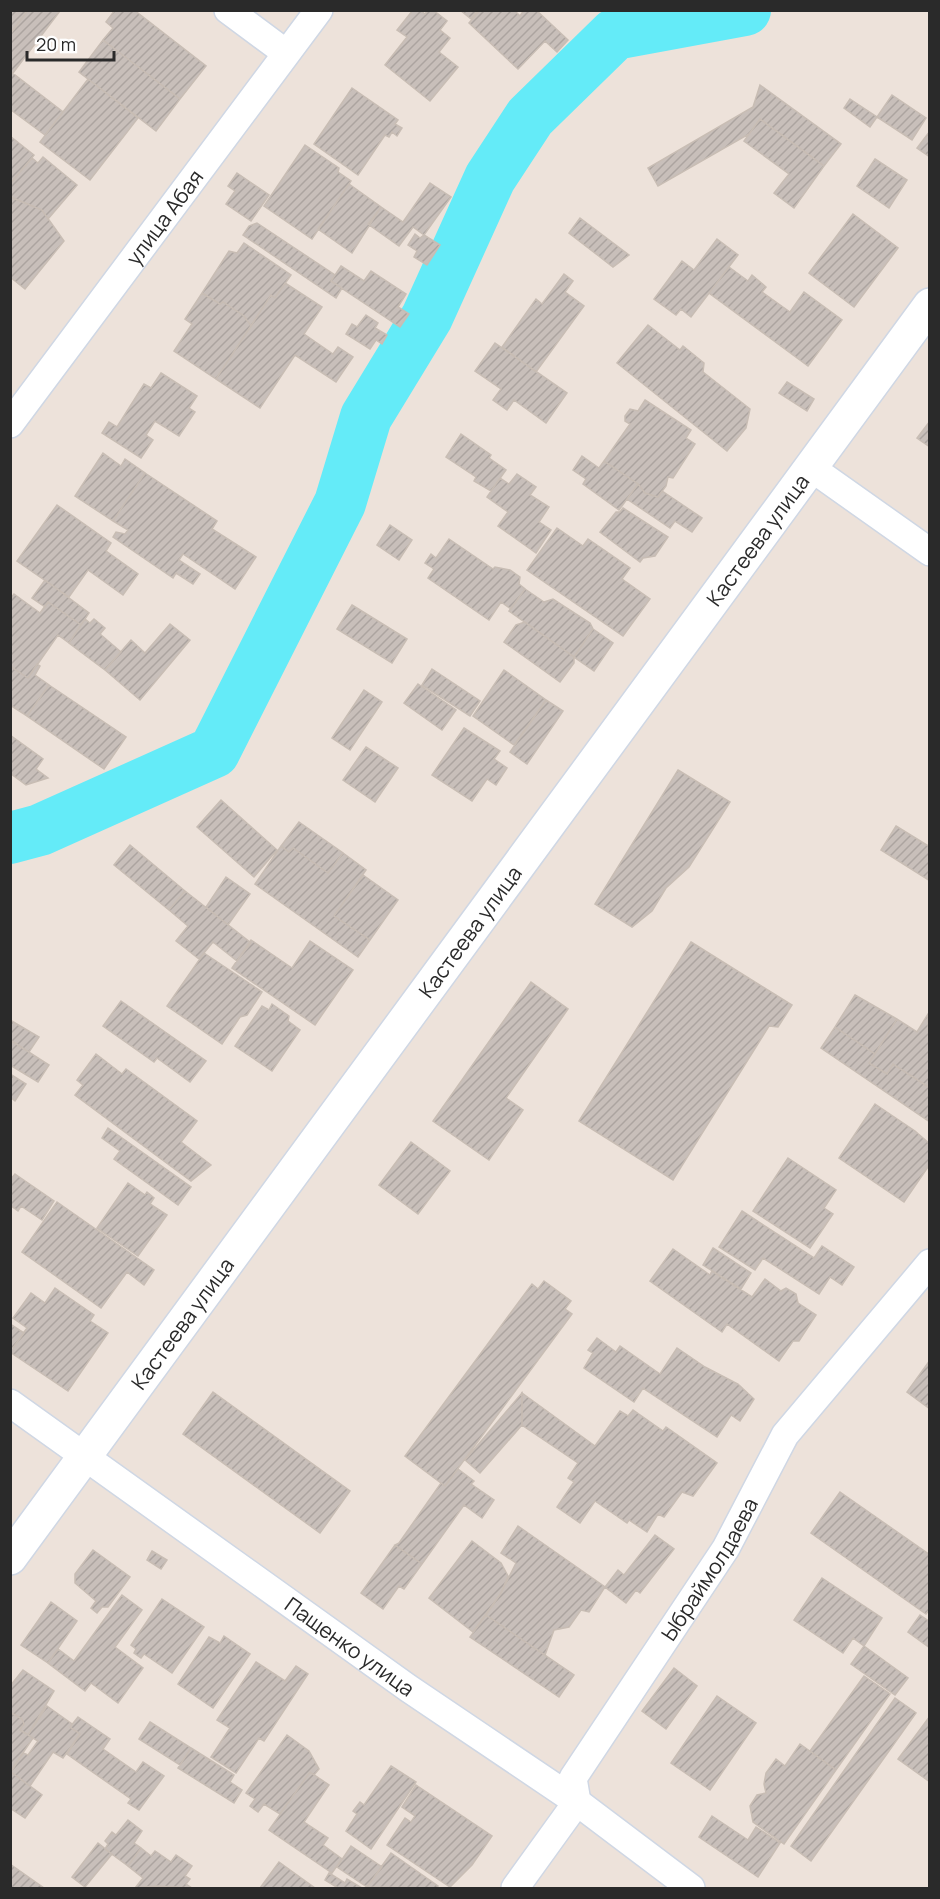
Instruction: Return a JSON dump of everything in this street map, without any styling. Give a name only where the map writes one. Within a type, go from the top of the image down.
[{"type":"street","points":[[228,10],[286,53]]},
{"type":"street","name":"улица Абая","points":[[10,424],[319,10]]},
{"type":"street","name":"Кастеева улица","points":[[10,1558],[930,306]]},
{"type":"street","points":[[810,467],[930,552]]},
{"type":"street","name":"Ыбраймолдаева","points":[[577,1802],[573,1778],[726,1548],[785,1436],[930,1263]]},
{"type":"street","name":"Пащенко улица","points":[[10,1403],[408,1688],[577,1802],[691,1888]]},
{"type":"street","points":[[515,1888],[577,1802]]},
{"type":"building","points":[[10,10],[28,10],[11,33],[10,32]]},
{"type":"building","points":[[28,10],[60,11],[13,73],[10,71],[10,34]]},
{"type":"building","points":[[115,10],[134,10],[206,66],[180,99],[103,40],[113,28],[106,22]]},
{"type":"building","points":[[413,10],[420,10],[425,14],[428,10],[433,10],[447,21],[440,30],[450,38],[439,52],[458,67],[430,101],[385,65],[407,37],[397,30]]},
{"type":"building","points":[[460,10],[478,10],[471,19]]},
{"type":"building","points":[[480,10],[514,10],[520,16],[524,10],[536,10],[568,40],[557,52],[545,41],[518,69],[469,23]]},
{"type":"building","points":[[103,40],[180,99],[156,131],[79,72]]},
{"type":"building","points":[[10,71],[63,112],[45,135],[10,109]]},
{"type":"building","points":[[88,79],[138,118],[90,180],[40,142]]},
{"type":"building","points":[[760,85],[841,144],[824,166],[760,119],[749,134],[658,186],[648,168],[753,107]]},
{"type":"building","points":[[352,88],[398,120],[395,124],[402,128],[397,136],[392,132],[389,137],[385,135],[358,175],[314,144]]},
{"type":"building","points":[[892,95],[926,118],[912,140],[877,117]]},
{"type":"building","points":[[850,99],[877,117],[870,127],[844,108]]},
{"type":"building","points":[[760,119],[824,166],[794,208],[774,193],[789,174],[744,141]]},
{"type":"building","points":[[930,131],[930,157],[917,148]]},
{"type":"building","points":[[10,136],[34,155],[10,184]]},
{"type":"building","points":[[305,145],[339,168],[338,172],[351,181],[312,239],[264,206]]},
{"type":"building","points":[[43,157],[77,185],[48,219],[42,210],[10,197],[10,184],[32,158],[38,163]]},
{"type":"building","points":[[875,159],[907,180],[889,208],[857,186]]},
{"type":"building","points":[[237,173],[269,195],[251,221],[226,204],[235,191],[228,186]]},
{"type":"building","points":[[430,183],[451,197],[424,235],[413,227],[399,246],[368,224],[381,207],[403,222]]},
{"type":"building","points":[[349,184],[381,207],[352,253],[318,229]]},
{"type":"building","points":[[11,197],[42,210],[64,241],[25,289],[10,277]]},
{"type":"building","points":[[853,214],[898,248],[854,307],[809,273]]},
{"type":"building","points":[[580,218],[629,255],[613,267],[569,233]]},
{"type":"building","points":[[257,223],[335,275],[331,281],[342,288],[336,298],[243,235],[249,226]]},
{"type":"building","points":[[415,234],[420,238],[424,235],[440,245],[427,265],[414,257],[417,251],[408,245]]},
{"type":"building","points":[[717,239],[738,255],[691,317],[681,309],[676,315],[654,299],[682,261],[694,270]]},
{"type":"building","points":[[244,243],[291,275],[275,298],[271,295],[251,326],[244,316],[223,302],[220,304],[202,293],[229,251],[237,253]]},
{"type":"building","points":[[341,266],[364,281],[371,271],[406,294],[398,307],[409,314],[400,327],[331,281]]},
{"type":"building","points":[[729,267],[748,281],[752,275],[766,287],[762,292],[790,312],[804,292],[842,320],[808,366],[709,293]]},
{"type":"building","points":[[564,274],[573,281],[565,292],[584,306],[536,372],[502,347],[536,299],[542,304]]},
{"type":"building","points":[[285,283],[322,307],[304,334],[333,354],[338,347],[353,357],[336,382],[295,355],[260,408],[216,379],[271,295],[275,298]]},
{"type":"building","points":[[202,293],[220,304],[223,302],[244,316],[251,326],[216,379],[174,351],[192,324],[185,319]]},
{"type":"building","points":[[366,315],[378,323],[375,328],[387,335],[382,344],[376,340],[370,349],[346,334],[352,324],[357,327]]},
{"type":"building","points":[[648,325],[680,350],[683,346],[704,363],[703,372],[750,409],[746,428],[727,451],[617,363]]},
{"type":"building","points":[[495,343],[567,393],[546,423],[514,400],[507,410],[493,400],[501,389],[475,371]]},
{"type":"building","points":[[161,373],[197,396],[189,408],[195,412],[179,436],[155,421],[146,435],[153,440],[141,458],[102,433],[109,422],[117,427],[144,384],[151,388]]},
{"type":"building","points":[[787,382],[814,399],[807,411],[779,393]]},
{"type":"building","points":[[645,400],[691,430],[686,438],[695,444],[673,478],[668,477],[666,486],[658,497],[645,493],[638,484],[604,461],[630,424],[625,421],[625,416],[630,409],[638,411]]},
{"type":"building","points":[[930,421],[930,447],[917,438]]},
{"type":"building","points":[[461,434],[491,455],[489,458],[506,470],[491,491],[474,481],[476,477],[446,457]]},
{"type":"building","points":[[103,453],[121,466],[125,459],[145,473],[113,521],[75,496]]},
{"type":"building","points":[[582,456],[599,468],[604,461],[638,484],[619,510],[583,484],[586,479],[573,470]]},
{"type":"building","points":[[145,473],[217,521],[212,529],[256,557],[235,589],[183,554],[179,560],[200,574],[193,584],[176,573],[173,578],[113,537],[116,532],[125,534],[128,530],[113,521]]},
{"type":"building","points":[[517,474],[536,487],[530,495],[549,507],[539,522],[551,530],[536,553],[498,526],[508,512],[487,497],[500,478],[509,484]]},
{"type":"building","points":[[638,484],[645,493],[658,497],[662,491],[702,518],[692,532],[675,521],[670,528],[627,499]]},
{"type":"building","points":[[57,505],[111,543],[106,551],[138,574],[123,595],[88,570],[69,597],[17,561]]},
{"type":"building","points":[[623,508],[668,537],[655,556],[643,558],[640,562],[600,532],[616,512],[620,512]]},
{"type":"building","points":[[390,525],[412,540],[399,560],[377,545]]},
{"type":"building","points":[[557,528],[583,546],[588,539],[630,568],[622,579],[650,599],[623,636],[527,570]]},
{"type":"building","points":[[449,539],[493,569],[495,567],[510,570],[520,577],[519,584],[525,589],[511,609],[501,602],[489,620],[428,578],[434,569],[425,563],[431,554],[436,558]]},
{"type":"building","points":[[45,580],[89,613],[81,625],[48,602],[45,607],[32,598]]},
{"type":"building","points":[[525,589],[544,602],[553,599],[590,623],[593,629],[574,657],[509,611]]},
{"type":"building","points":[[14,594],[40,613],[48,602],[81,625],[69,643],[58,635],[28,678],[10,666],[10,599]]},
{"type":"building","points":[[352,605],[407,639],[392,663],[337,629]]},
{"type":"building","points":[[85,619],[90,623],[94,619],[105,628],[100,634],[121,652],[105,670],[69,643]]},
{"type":"building","points":[[525,622],[574,657],[574,663],[560,682],[504,642],[516,625]]},
{"type":"building","points":[[170,624],[190,640],[140,700],[105,670],[131,640],[145,653]]},
{"type":"building","points":[[593,629],[613,643],[594,671],[574,657]]},
{"type":"building","points":[[37,664],[40,666],[35,675],[49,685],[27,716],[10,705],[10,666],[28,678]]},
{"type":"building","points":[[432,669],[480,701],[470,716],[422,685]]},
{"type":"building","points":[[504,670],[546,700],[514,745],[473,716]]},
{"type":"building","points":[[418,684],[456,710],[442,730],[404,703]]},
{"type":"building","points":[[49,685],[126,737],[104,769],[27,716]]},
{"type":"building","points":[[364,690],[382,702],[350,750],[332,738]]},
{"type":"building","points":[[546,700],[563,711],[527,764],[510,752]]},
{"type":"building","points":[[464,728],[500,751],[494,759],[507,768],[496,785],[487,779],[472,801],[432,775]]},
{"type":"building","points":[[10,735],[43,759],[36,769],[48,778],[26,785],[10,773]]},
{"type":"building","points":[[366,747],[398,768],[375,802],[343,780]]},
{"type":"building","points":[[678,770],[730,802],[689,867],[666,888],[652,911],[632,927],[595,904]]},
{"type":"building","points":[[221,800],[277,850],[254,877],[197,827]]},
{"type":"building","points":[[299,822],[343,853],[328,873],[293,848],[289,852],[281,846]]},
{"type":"building","points":[[896,826],[930,847],[930,881],[881,850]]},
{"type":"building","points":[[130,845],[185,891],[169,910],[114,865]]},
{"type":"building","points":[[281,846],[289,852],[293,848],[328,873],[343,853],[366,870],[334,916],[370,940],[358,957],[255,884]]},
{"type":"building","points":[[363,875],[398,900],[370,940],[334,916]]},
{"type":"building","points":[[226,877],[250,894],[228,925],[206,907]]},
{"type":"building","points":[[185,891],[251,943],[237,961],[213,942],[199,959],[176,941],[188,926],[169,910]]},
{"type":"building","points":[[251,940],[292,968],[310,941],[353,970],[315,1025],[232,968]]},
{"type":"building","points":[[691,942],[792,1005],[778,1027],[769,1026],[673,1180],[579,1121]]},
{"type":"building","points":[[204,953],[262,992],[247,1015],[240,1017],[222,1044],[167,1006]]},
{"type":"building","points":[[531,982],[568,1009],[506,1098],[523,1110],[489,1160],[433,1121]]},
{"type":"building","points":[[855,995],[897,1019],[875,1054],[835,1027]]},
{"type":"building","points":[[121,1001],[206,1061],[190,1082],[157,1058],[154,1062],[103,1026]]},
{"type":"building","points":[[272,1004],[289,1016],[288,1021],[300,1030],[272,1071],[235,1046],[262,1006],[269,1010]]},
{"type":"building","points":[[928,1014],[930,1088],[893,1064],[887,1074],[869,1063],[897,1019],[917,1032]]},
{"type":"building","points":[[10,1020],[39,1037],[29,1052],[10,1040]]},
{"type":"building","points":[[835,1027],[875,1054],[869,1063],[887,1074],[893,1064],[930,1088],[930,1122],[821,1048]]},
{"type":"building","points":[[10,1040],[49,1065],[38,1082],[10,1065]]},
{"type":"building","points":[[96,1054],[122,1074],[126,1069],[197,1121],[181,1142],[211,1165],[191,1181],[75,1095],[83,1085],[77,1080]]},
{"type":"building","points":[[10,1074],[26,1084],[15,1101],[10,1097]]},
{"type":"building","points":[[875,1104],[930,1144],[930,1164],[904,1202],[839,1158]]},
{"type":"building","points":[[108,1128],[191,1187],[178,1205],[114,1159],[120,1151],[102,1138]]},
{"type":"building","points":[[411,1142],[450,1171],[418,1214],[379,1185]]},
{"type":"building","points":[[788,1158],[836,1190],[824,1208],[833,1214],[810,1248],[753,1211]]},
{"type":"building","points":[[15,1174],[54,1201],[42,1220],[21,1206],[18,1211],[10,1205],[10,1180]]},
{"type":"building","points":[[128,1183],[145,1195],[147,1192],[154,1198],[150,1204],[167,1215],[138,1256],[97,1228]]},
{"type":"building","points":[[57,1202],[154,1270],[144,1285],[127,1272],[101,1308],[22,1252]]},
{"type":"building","points":[[742,1211],[814,1258],[822,1246],[854,1267],[842,1285],[830,1277],[819,1294],[763,1258],[755,1270],[719,1247]]},
{"type":"building","points":[[713,1248],[751,1273],[741,1289],[703,1265]]},
{"type":"building","points":[[673,1249],[710,1275],[712,1271],[752,1297],[765,1279],[781,1291],[786,1288],[796,1294],[798,1303],[816,1315],[799,1341],[793,1341],[779,1361],[727,1324],[722,1332],[650,1281]]},
{"type":"building","points":[[544,1281],[571,1301],[565,1309],[572,1314],[445,1486],[405,1456],[532,1284],[538,1289]]},
{"type":"building","points":[[55,1288],[94,1315],[90,1321],[108,1333],[68,1391],[10,1352],[27,1328],[13,1318],[31,1293],[45,1303]]},
{"type":"building","points":[[10,1324],[24,1333],[13,1348],[10,1346]]},
{"type":"building","points":[[597,1338],[616,1352],[620,1346],[660,1374],[677,1348],[705,1367],[738,1384],[754,1399],[740,1421],[731,1415],[717,1437],[643,1388],[634,1402],[584,1368],[593,1353],[588,1350]]},
{"type":"building","points":[[930,1360],[930,1409],[907,1392]]},
{"type":"building","points":[[213,1392],[350,1491],[320,1533],[183,1434]]},
{"type":"building","points":[[522,1393],[595,1446],[620,1411],[628,1416],[633,1410],[663,1431],[666,1427],[717,1463],[693,1496],[682,1492],[664,1517],[658,1514],[647,1532],[629,1520],[627,1523],[595,1501],[580,1523],[557,1507],[574,1482],[568,1478],[578,1463],[522,1425]]},
{"type":"building","points":[[522,1393],[522,1425],[480,1473],[465,1460]]},
{"type":"building","points":[[458,1469],[474,1481],[471,1484],[494,1500],[482,1518],[464,1505],[422,1564],[395,1545],[399,1543],[441,1483],[445,1486]]},
{"type":"building","points":[[840,1492],[930,1555],[930,1609],[926,1614],[811,1533]]},
{"type":"building","points":[[518,1526],[605,1587],[589,1612],[581,1610],[569,1627],[554,1630],[545,1655],[486,1615],[501,1593],[516,1563],[501,1553]]},
{"type":"building","points":[[655,1535],[674,1549],[640,1593],[636,1590],[626,1603],[605,1587],[618,1570],[624,1575]]},
{"type":"building","points":[[472,1541],[501,1563],[508,1576],[501,1593],[473,1632],[429,1598]]},
{"type":"building","points":[[395,1545],[422,1564],[404,1589],[399,1586],[383,1609],[361,1593]]},
{"type":"building","points":[[93,1550],[130,1577],[108,1607],[102,1607],[97,1613],[91,1608],[96,1601],[75,1583],[75,1574]]},
{"type":"building","points":[[152,1551],[167,1560],[161,1569],[147,1560]]},
{"type":"building","points":[[822,1578],[882,1618],[864,1646],[853,1638],[843,1653],[794,1620]]},
{"type":"building","points":[[122,1595],[142,1610],[115,1647],[143,1668],[118,1703],[91,1683],[85,1691],[48,1663],[58,1649],[74,1661]]},
{"type":"building","points":[[162,1599],[204,1627],[172,1673],[144,1654],[141,1658],[134,1653],[136,1649],[131,1645]]},
{"type":"building","points":[[51,1602],[77,1621],[48,1663],[21,1645]]},
{"type":"building","points":[[486,1615],[574,1675],[559,1697],[470,1637]]},
{"type":"building","points":[[920,1615],[930,1622],[930,1648],[908,1632]]},
{"type":"building","points":[[224,1636],[250,1654],[213,1708],[178,1684],[209,1637],[220,1643]]},
{"type":"building","points":[[864,1646],[908,1678],[895,1695],[851,1664]]},
{"type":"building","points":[[256,1662],[285,1681],[296,1666],[308,1674],[264,1741],[259,1738],[236,1773],[211,1757],[230,1728],[217,1720]]},
{"type":"building","points":[[674,1668],[697,1686],[666,1729],[642,1711]]},
{"type":"building","points":[[23,1670],[54,1691],[28,1735],[20,1730],[24,1724],[22,1719],[10,1712],[10,1686]]},
{"type":"building","points":[[864,1676],[890,1694],[836,1770],[810,1751]]},
{"type":"building","points":[[717,1696],[756,1723],[710,1790],[671,1763]]},
{"type":"building","points":[[895,1698],[916,1713],[811,1861],[791,1846]]},
{"type":"building","points":[[47,1706],[72,1724],[70,1727],[80,1734],[63,1758],[53,1752],[30,1786],[11,1772],[23,1753],[28,1755],[38,1741],[28,1735]]},
{"type":"building","points":[[10,1712],[22,1719],[24,1724],[20,1730],[33,1738],[10,1772]]},
{"type":"building","points":[[930,1716],[930,1782],[898,1759]]},
{"type":"building","points":[[78,1717],[110,1739],[103,1749],[136,1772],[143,1762],[164,1776],[139,1810],[128,1803],[131,1799],[67,1754],[80,1734],[70,1727]]},
{"type":"building","points":[[150,1722],[191,1748],[180,1765],[139,1739]]},
{"type":"building","points":[[287,1735],[309,1751],[319,1769],[314,1775],[310,1772],[280,1814],[264,1804],[258,1812],[250,1806],[255,1799],[246,1793]]},
{"type":"building","points":[[800,1744],[836,1770],[784,1844],[753,1822],[750,1806],[757,1795],[766,1793],[764,1784],[766,1773],[776,1759],[785,1766]]},
{"type":"building","points":[[191,1748],[234,1775],[230,1782],[242,1790],[234,1803],[178,1768]]},
{"type":"building","points":[[391,1766],[416,1782],[371,1849],[346,1831],[357,1814],[353,1811],[360,1802],[364,1805]]},
{"type":"building","points":[[11,1772],[42,1795],[25,1818],[10,1808]]},
{"type":"building","points":[[310,1772],[329,1785],[304,1822],[328,1838],[323,1845],[342,1859],[332,1873],[269,1830]]},
{"type":"building","points":[[416,1785],[492,1836],[472,1865],[450,1887],[387,1845],[405,1818],[411,1822],[415,1816],[402,1807]]},
{"type":"building","points":[[712,1816],[748,1840],[756,1827],[780,1843],[758,1877],[699,1837]]},
{"type":"building","points":[[128,1820],[142,1831],[134,1843],[141,1848],[128,1866],[105,1849],[108,1844],[105,1841],[112,1832],[116,1835]]},
{"type":"building","points":[[98,1843],[112,1854],[85,1887],[72,1877]]},
{"type":"building","points":[[351,1846],[382,1867],[367,1887],[337,1867]]},
{"type":"building","points":[[141,1848],[151,1856],[155,1851],[171,1862],[176,1855],[192,1866],[185,1876],[190,1879],[186,1884],[192,1888],[157,1886],[135,1888],[143,1878],[128,1866]]},
{"type":"building","points":[[391,1853],[438,1886],[437,1888],[367,1887]]},
{"type":"building","points":[[279,1862],[315,1888],[260,1888]]},
{"type":"building","points":[[10,1864],[44,1888],[10,1888]]},
{"type":"building","points":[[329,1873],[345,1883],[347,1879],[362,1888],[338,1888],[325,1880]]},
{"type":"waterway","points":[[10,838],[40,830],[214,752],[340,503],[366,417],[427,317],[490,178],[530,117],[615,34],[745,10]]}]
